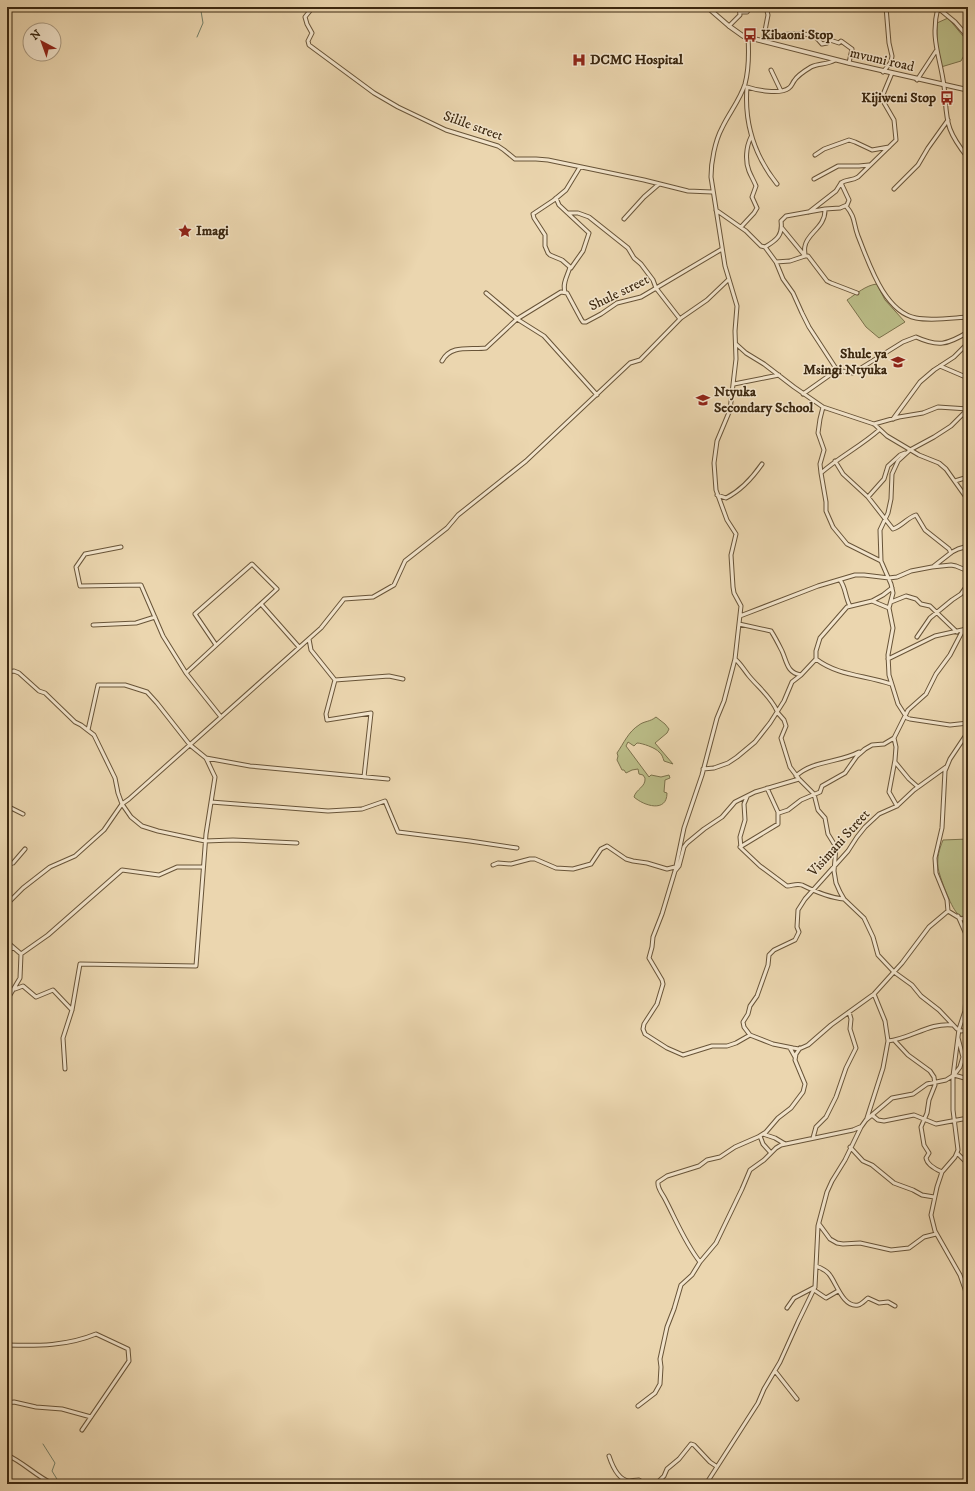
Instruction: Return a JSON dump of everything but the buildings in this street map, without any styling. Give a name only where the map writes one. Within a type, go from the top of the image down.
[{"type":"street","name":"Silile street","points":[[313,7],[306,17],[307,24],[312,33],[308,41],[309,45],[374,93],[398,107],[446,130],[498,146],[515,159],[536,159],[580,167],[688,191],[712,192]]},
{"type":"street","name":"mvumi road","points":[[707,7],[743,36],[763,39],[883,72],[968,90]]},
{"type":"street","points":[[729,26],[740,15],[739,7]]},
{"type":"street","points":[[740,12],[746,13],[750,7]]},
{"type":"street","points":[[766,7],[768,15],[763,39],[786,33],[798,33],[814,35],[822,44],[827,43],[830,40],[840,43],[841,41],[852,49],[849,63]]},
{"type":"street","points":[[883,72],[891,62],[892,56],[889,42],[886,7]]},
{"type":"street","points":[[938,7],[968,36]]},
{"type":"street","points":[[938,7],[935,28],[936,51],[944,85],[948,120],[953,136],[968,158]]},
{"type":"street","points":[[748,37],[748,67],[745,86],[751,137],[763,165],[777,184]]},
{"type":"street","points":[[917,80],[936,51]]},
{"type":"street","points":[[745,86],[762,92],[781,91],[788,88],[797,78],[811,67],[835,60]]},
{"type":"street","points":[[771,70],[781,91]]},
{"type":"street","points":[[808,213],[836,191],[846,180],[855,179],[896,139],[894,120],[883,101],[882,96],[892,73]]},
{"type":"street","points":[[745,86],[721,130],[711,166],[712,192],[722,250],[728,280],[737,306],[734,384],[730,410],[717,441],[714,478],[717,495],[727,520],[736,534],[731,555],[733,592],[740,603],[740,616],[735,660],[724,701],[684,828],[675,869],[662,914],[655,931],[649,956],[663,984],[657,1004],[644,1024],[644,1032],[667,1048],[683,1055],[712,1046],[727,1046],[750,1035],[773,1044],[790,1048],[800,1048],[808,1045],[831,1025],[874,994],[894,972],[929,927],[948,911],[948,903],[936,873],[935,862],[942,828],[945,771],[968,732]]},
{"type":"street","points":[[894,189],[918,165],[948,120]]},
{"type":"street","points":[[741,227],[757,208],[752,197],[756,186],[748,170],[747,161],[747,144],[751,137]]},
{"type":"street","points":[[815,155],[824,149],[849,140],[872,150],[889,147]]},
{"type":"street","points":[[814,179],[838,166],[869,165]]},
{"type":"street","points":[[570,268],[562,260],[548,253],[545,246],[545,235],[533,214],[566,190],[580,167]]},
{"type":"street","points":[[842,183],[849,200],[846,206],[783,218],[781,221],[782,228],[805,256],[811,260],[827,281],[857,293]]},
{"type":"street","points":[[624,219],[644,197],[659,184]]},
{"type":"street","points":[[442,361],[446,354],[452,350],[486,348],[517,319],[561,292],[565,292],[563,288],[570,268],[583,251],[589,233],[559,205],[556,198]]},
{"type":"street","points":[[846,206],[854,216],[858,234],[872,271],[882,289],[900,312],[920,319],[968,317]]},
{"type":"street","points":[[805,256],[805,243],[820,224],[825,209]]},
{"type":"street","points":[[716,210],[741,227],[761,246],[765,247],[776,262],[783,279],[793,292],[809,327],[839,372],[853,373],[903,342],[916,336],[937,344],[957,339],[968,332]]},
{"type":"street","points":[[568,213],[578,213],[589,217],[622,242],[634,258],[641,264],[653,280],[656,288],[680,319]]},
{"type":"street","points":[[765,247],[778,237],[782,228]]},
{"type":"street","name":"Shule street","points":[[565,292],[567,293],[580,319],[585,322],[602,314],[617,303],[641,297],[722,250]]},
{"type":"street","points":[[776,262],[790,261],[805,256]]},
{"type":"street","points":[[7,904],[23,888],[50,867],[75,856],[104,830],[122,804],[129,800],[321,628],[344,599],[373,597],[394,585],[405,561],[447,528],[458,515],[526,461],[630,363],[640,360],[680,319],[707,300],[728,280]]},
{"type":"street","points":[[486,292],[517,319],[544,336],[597,395]]},
{"type":"street","points":[[736,344],[746,353],[823,407],[874,424],[887,436],[910,450],[940,463],[968,500]]},
{"type":"street","points":[[893,419],[920,382],[954,357],[968,344]]},
{"type":"street","points":[[940,366],[968,378]]},
{"type":"street","points":[[803,394],[837,370]]},
{"type":"street","points":[[734,384],[779,375]]},
{"type":"street","points":[[874,424],[923,413],[938,406],[968,408]]},
{"type":"street","points":[[823,407],[818,433],[824,450],[820,464],[826,511],[833,527],[847,544],[881,561]]},
{"type":"street","points":[[968,408],[950,426],[934,437],[910,450],[898,461],[893,471],[891,499],[885,520],[879,533],[881,561],[889,578],[893,593],[889,608],[893,632],[888,650],[888,659],[891,684],[898,704],[907,718],[946,724],[968,724]]},
{"type":"street","points":[[821,474],[835,461],[867,441],[880,430]]},
{"type":"street","points":[[868,497],[884,479],[888,466],[900,455],[906,453]]},
{"type":"street","points":[[835,461],[843,474],[868,497],[893,529],[912,516],[916,515],[925,530],[949,549],[951,553]]},
{"type":"street","points":[[717,495],[726,498],[731,495],[752,477],[762,464]]},
{"type":"street","points":[[955,481],[968,477]]},
{"type":"street","points":[[932,567],[951,553],[968,546]]},
{"type":"street","points":[[121,548],[85,554],[76,567],[80,586],[141,585],[163,636],[186,673],[221,717]]},
{"type":"street","points":[[186,673],[277,589],[252,564],[195,614],[216,645]]},
{"type":"street","points":[[740,616],[818,586],[855,576],[864,575],[889,578],[897,577],[910,571],[932,567],[956,566],[968,571]]},
{"type":"street","points":[[840,580],[844,587],[846,599],[850,606]]},
{"type":"street","points":[[917,637],[930,618],[961,594],[968,584]]},
{"type":"street","points":[[703,769],[717,767],[737,757],[755,742],[784,700],[792,682],[816,659],[816,652],[820,638],[843,612],[850,606],[872,601],[892,588]]},
{"type":"street","points":[[891,602],[907,596],[916,599],[922,604],[929,605],[957,632]]},
{"type":"street","points":[[872,601],[889,608]]},
{"type":"street","points":[[261,604],[299,647]]},
{"type":"street","points":[[93,625],[136,623],[155,617]]},
{"type":"street","points":[[739,624],[771,631],[781,649],[788,668],[801,675]]},
{"type":"street","points":[[888,659],[935,636],[957,632],[968,626]]},
{"type":"street","points":[[493,865],[498,863],[511,864],[523,860],[534,859],[554,868],[573,869],[591,864],[601,849],[607,846],[633,861],[647,863],[667,869],[675,869],[679,866],[684,847],[687,843],[724,815],[733,804],[754,792],[788,784],[798,778],[802,772],[821,763],[845,758],[872,745],[884,744],[894,738],[909,710],[926,694],[936,674],[950,655],[963,630]]},
{"type":"street","points":[[309,639],[311,650],[335,680]]},
{"type":"street","points":[[816,659],[826,666],[842,673],[879,680],[891,684]]},
{"type":"street","points":[[735,660],[743,666],[751,678],[773,702],[785,724],[786,728],[781,735],[781,739],[788,762],[798,778],[814,794],[818,810],[824,815],[828,834],[836,847],[836,883],[844,899],[864,918],[873,937],[878,955],[894,972],[912,985],[922,996],[939,1010],[959,1031],[968,1030]]},
{"type":"street","points":[[7,672],[14,671],[19,673],[39,691],[45,694],[75,722],[95,736],[115,778],[122,804],[134,820],[145,828],[206,841],[233,840],[297,843]]},
{"type":"street","points":[[335,680],[389,676],[403,678]]},
{"type":"street","points":[[335,680],[326,714],[328,720],[371,713],[364,777]]},
{"type":"street","points":[[65,1069],[63,1038],[72,1010],[80,964],[196,966],[203,867],[215,777],[206,758],[190,745],[147,692],[125,685],[98,685],[88,730]]},
{"type":"street","points":[[894,738],[896,747],[895,762],[889,792],[897,806]]},
{"type":"street","points":[[779,813],[788,810],[801,800],[821,791],[822,786],[845,773],[861,751]]},
{"type":"street","points":[[206,758],[250,766],[388,779]]},
{"type":"street","points":[[895,762],[909,779],[918,787]]},
{"type":"street","name":"Visimani Street","points":[[750,1035],[744,1027],[743,1022],[748,1014],[750,1006],[757,996],[768,964],[769,955],[772,951],[791,943],[797,938],[799,932],[797,927],[799,909],[812,890],[848,851],[856,837],[871,821],[882,813],[897,806],[918,787],[938,774],[947,766]]},
{"type":"street","points":[[740,847],[778,824],[779,813],[767,788]]},
{"type":"street","points":[[747,797],[744,804],[745,817],[740,837],[740,847],[742,851],[787,886],[794,884],[800,885],[825,895],[844,899]]},
{"type":"street","points":[[211,802],[328,811],[362,809],[385,801],[398,832],[516,848]]},
{"type":"street","points":[[7,806],[23,814]]},
{"type":"street","points":[[7,865],[13,863],[25,849]]},
{"type":"street","points":[[21,954],[48,934],[122,870],[159,875],[177,867],[203,867]]},
{"type":"street","points":[[948,911],[964,919],[968,917]]},
{"type":"street","points":[[958,916],[968,939]]},
{"type":"street","points":[[7,942],[21,954]]},
{"type":"street","points":[[7,952],[13,947]]},
{"type":"street","points":[[7,1000],[15,989],[20,978],[21,954]]},
{"type":"street","points":[[968,968],[965,1011],[959,1031],[953,1076],[953,1110],[957,1153],[942,1172],[934,1197],[931,1215],[936,1234],[960,1275],[968,1301]]},
{"type":"street","points":[[15,989],[23,986],[36,997],[53,990],[72,1010]]},
{"type":"street","points":[[706,1484],[716,1466],[754,1410],[764,1388],[780,1362],[815,1288],[819,1224],[828,1188],[866,1120],[883,1068],[888,1041],[885,1021],[874,994]]},
{"type":"street","points":[[813,1138],[816,1127],[826,1117],[836,1098],[846,1068],[856,1048],[850,1030],[851,1019],[849,1012]]},
{"type":"street","points":[[888,1041],[894,1041],[940,1025],[952,1025]]},
{"type":"street","points":[[866,1120],[892,1098],[912,1095],[927,1084],[943,1081],[953,1076],[960,1067],[963,1056],[958,1038]]},
{"type":"street","points":[[894,1041],[932,1074],[936,1082],[928,1103],[927,1113],[921,1130],[924,1145],[928,1153],[926,1159],[932,1167],[942,1172]]},
{"type":"street","points":[[700,1262],[674,1220],[665,1199],[658,1188],[658,1182],[666,1176],[699,1166],[708,1160],[720,1157],[735,1147],[762,1135],[778,1118],[791,1108],[803,1092],[805,1084],[790,1048]]},
{"type":"street","points":[[795,1057],[800,1048]]},
{"type":"street","points":[[953,1076],[968,1079]]},
{"type":"street","points":[[872,1115],[878,1120],[882,1121],[910,1115],[924,1118],[936,1124],[968,1118]]},
{"type":"street","points":[[638,1406],[651,1396],[658,1388],[661,1379],[660,1359],[667,1327],[674,1309],[678,1290],[683,1282],[692,1275],[700,1262],[716,1243],[750,1170],[776,1148],[785,1144],[861,1127]]},
{"type":"street","points":[[762,1135],[775,1138],[785,1144]]},
{"type":"street","points":[[762,1135],[762,1144],[771,1153]]},
{"type":"street","points":[[850,1147],[863,1161],[872,1165],[894,1183],[922,1195],[934,1197]]},
{"type":"street","points":[[957,1153],[968,1164]]},
{"type":"street","points":[[819,1224],[830,1239],[837,1243],[843,1244],[860,1242],[891,1250],[909,1248],[924,1237],[936,1234]]},
{"type":"street","points":[[816,1266],[823,1269],[830,1275],[838,1291],[847,1301],[854,1305],[860,1304],[868,1298],[879,1303],[888,1302],[895,1306]]},
{"type":"street","points":[[815,1288],[826,1298],[838,1291]]},
{"type":"street","points":[[787,1308],[794,1298],[815,1288]]},
{"type":"street","points":[[7,1345],[44,1346],[82,1340],[96,1334],[128,1348],[129,1361],[82,1430]]},
{"type":"street","points":[[775,1371],[797,1398]]},
{"type":"street","points":[[7,1412],[9,1409],[8,1403],[14,1402],[36,1407],[62,1409],[91,1417]]},
{"type":"street","points":[[656,1484],[691,1444],[694,1445],[702,1455],[716,1466]]},
{"type":"street","points":[[7,1455],[40,1478],[53,1484]]},
{"type":"street","points":[[609,1456],[612,1466],[624,1479],[631,1481],[638,1480],[645,1484]]},
{"type":"green space","points":[[948,18],[968,42],[968,48],[961,61],[941,67],[937,51],[937,23]]},
{"type":"green space","points":[[877,284],[885,300],[905,322],[879,338],[866,327],[847,300],[865,288]]},
{"type":"green space","points":[[656,717],[669,729],[667,733],[655,743],[673,764],[664,761],[660,753],[649,746],[637,743],[634,746],[628,742],[626,746],[649,777],[651,775],[661,777],[669,775],[670,778],[665,780],[664,792],[667,793],[666,799],[663,803],[654,806],[643,803],[634,797],[644,784],[645,778],[643,775],[639,774],[638,769],[626,773],[622,770],[617,760],[617,753],[629,734],[635,728]]},
{"type":"green space","points":[[968,839],[968,916],[963,917],[957,913],[949,898],[939,871],[938,860],[939,850],[943,840]]},
{"type":"waterway","points":[[197,37],[203,23],[201,11],[203,7]]},
{"type":"waterway","points":[[43,1444],[55,1463],[52,1471],[60,1484]]},
{"type":"place","name":"Kibaoni Stop","points":[[750,35]]},
{"type":"place","name":"DCMC Hospital","points":[[579,60]]},
{"type":"place","name":"Kijiweni Stop","points":[[947,98]]},
{"type":"place","name":"Imagi","points":[[185,231]]},
{"type":"place","name":"Shule ya Msingi Ntyuka","points":[[898,362]]},
{"type":"place","name":"Ntyuka Secondary School","points":[[703,400]]}]
